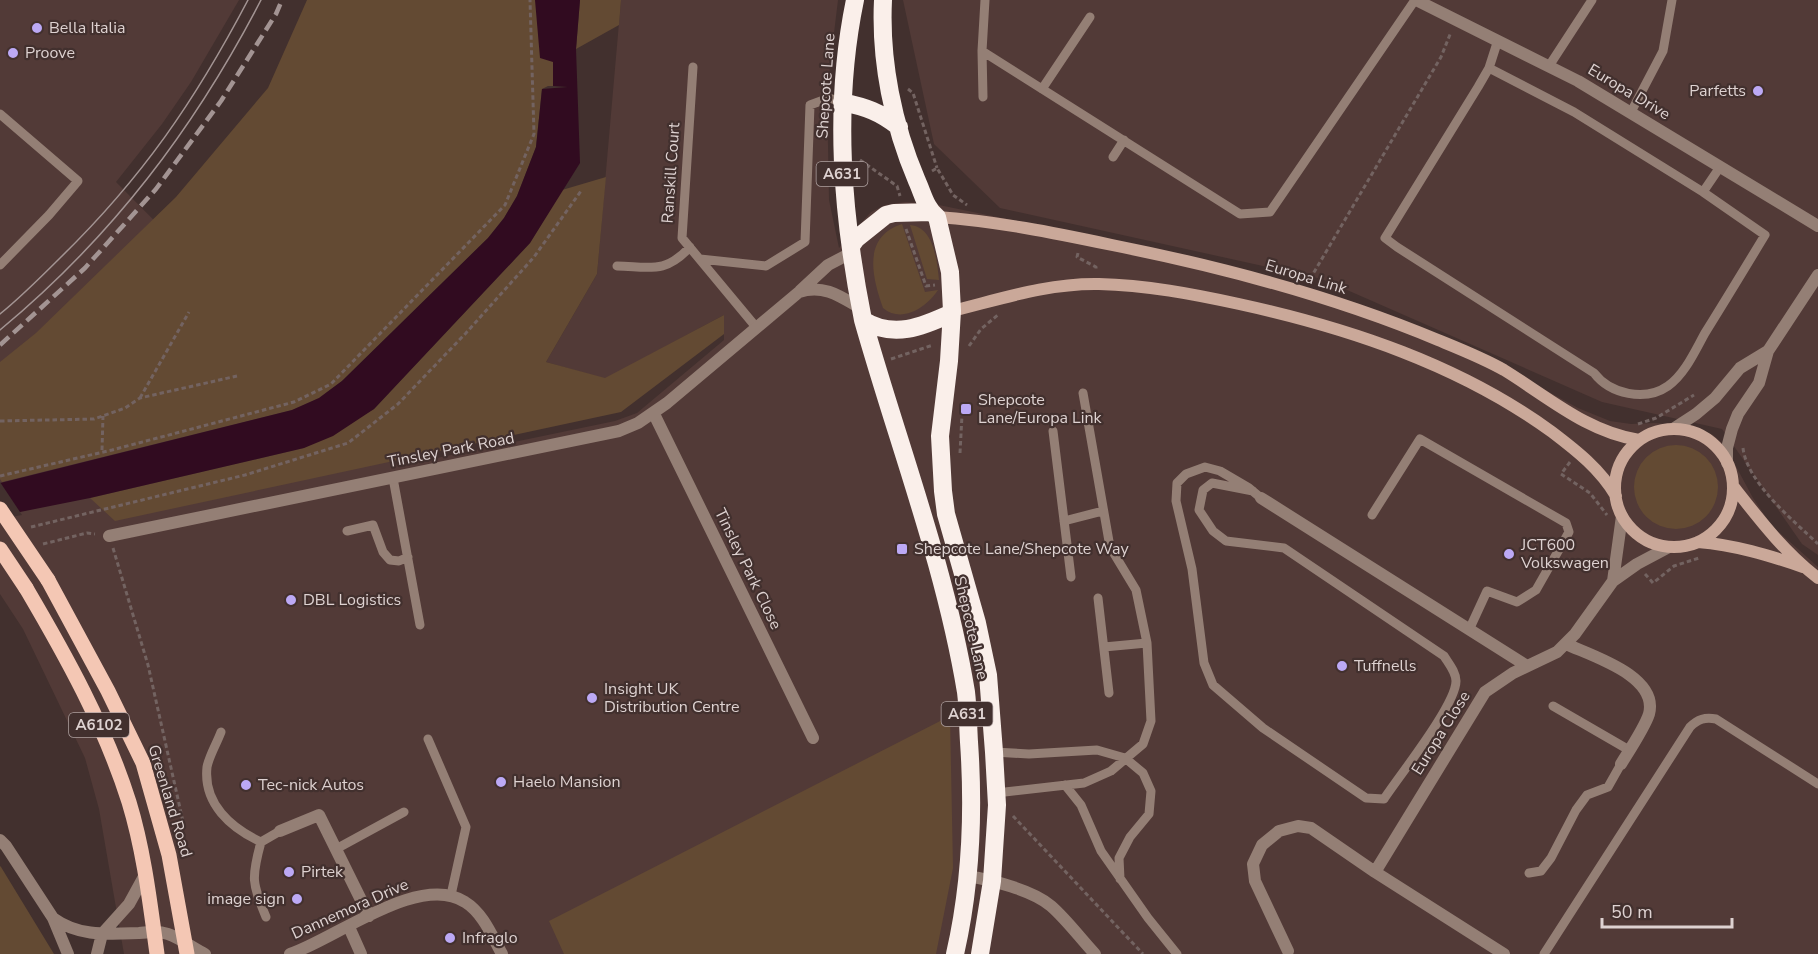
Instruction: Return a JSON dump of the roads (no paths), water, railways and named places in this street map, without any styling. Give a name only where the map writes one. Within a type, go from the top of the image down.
[{"type":"highway","name":"Shepcote Lane","points":[[855,0],[849,31],[842,102],[844,209],[861,314],[950,612],[966,694],[972,780],[972,842],[964,915],[955,954]]},
{"type":"highway","name":"Shepcote Lane","points":[[883,0],[882,30],[887,75],[899,128],[910,166],[934,215],[950,272],[952,312],[950,361],[940,436],[941,467],[946,514],[977,624],[988,675],[997,799],[992,881],[980,954]]},
{"type":"highway","points":[[842,102],[885,116],[899,128]]},
{"type":"highway","points":[[851,249],[856,239],[886,215],[894,213],[934,215]]},
{"type":"highway","points":[[861,314],[879,328],[908,331],[952,312]]},
{"type":"highway","points":[[941,582],[962,574]]},
{"type":"highway","points":[[994,752],[981,761],[972,780],[997,799]]},
{"type":"main road","name":"Greenland Road","points":[[0,509],[48,580],[108,690],[143,763],[169,855],[187,949]]},
{"type":"main road","name":"A6102","points":[[0,549],[61,647],[93,709],[129,802],[146,873],[157,954]]},
{"type":"street","name":"Europa Drive","points":[[1416,0],[1578,81],[1818,226]]},
{"type":"street","name":"Europa Link","points":[[934,215],[1080,238],[1174,257],[1306,292],[1392,322],[1468,353],[1501,369],[1596,428],[1617,436],[1640,440]]},
{"type":"street","name":"Tinsley Park Road","points":[[109,536],[620,431],[654,414],[828,265],[851,249]]},
{"type":"street","points":[[1727,463],[1727,448],[1732,429],[1738,414],[1759,383],[1768,351],[1818,275]]},
{"type":"street","points":[[952,312],[1022,292],[1070,285],[1097,284],[1191,293],[1303,320],[1401,351],[1484,390],[1525,413],[1593,465],[1606,479],[1616,496]]},
{"type":"street","points":[[799,292],[815,289],[830,291],[861,314]]},
{"type":"street","points":[[1673,429],[1715,398],[1740,368],[1768,351]]},
{"type":"street","name":"Tinsley Park Close","points":[[654,414],[813,738]]},
{"type":"street","points":[[1733,486],[1729,509],[1724,519],[1707,537],[1683,546],[1669,547],[1642,537],[1631,528],[1622,516],[1615,485],[1620,465],[1631,447],[1640,440],[1655,432],[1673,429],[1695,433],[1705,438],[1722,453],[1733,486],[1769,532],[1818,578]]},
{"type":"street","points":[[1257,495],[1527,666]]},
{"type":"street","name":"Europa Close","points":[[1613,581],[1622,516]]},
{"type":"street","points":[[1697,542],[1730,545],[1804,567]]},
{"type":"street","name":"Europa Close","points":[[1375,872],[1485,692],[1507,676],[1544,659],[1566,644],[1613,581],[1669,547]]},
{"type":"street","points":[[1566,644],[1633,675],[1648,692],[1649,713],[1622,764]]},
{"type":"street","points":[[280,831],[319,815],[369,916]]},
{"type":"street","points":[[1288,951],[1255,881],[1253,864],[1262,845],[1279,831],[1298,826],[1311,828],[1375,872],[1504,954]]},
{"type":"street","points":[[0,840],[53,918],[68,954]]},
{"type":"street","points":[[98,954],[102,934],[129,904],[146,873]]},
{"type":"street","points":[[968,876],[1025,892],[1049,904],[1095,954]]},
{"type":"street","name":"Dannemora Drive","points":[[290,954],[405,898],[423,895],[452,895]]},
{"type":"street","points":[[452,895],[476,911],[502,954]]},
{"type":"street","points":[[53,918],[64,926],[80,932],[168,934],[187,949],[205,954]]},
{"type":"street","points":[[349,927],[361,954]]},
{"type":"lane","points":[[983,97],[982,51],[985,0]]},
{"type":"lane","points":[[982,51],[1240,214],[1270,212],[1416,0]]},
{"type":"lane","points":[[1549,66],[1592,0]]},
{"type":"lane","points":[[1631,112],[1663,51],[1672,0]]},
{"type":"lane","points":[[1042,89],[1090,17]]},
{"type":"lane","points":[[1489,68],[1574,112],[1703,192],[1765,235],[1685,367],[1667,387],[1634,394],[1613,390],[1594,373],[1397,247],[1385,237],[1489,68],[1497,40]]},
{"type":"lane","name":"Ranskill Court","points":[[693,67],[682,238],[756,327]]},
{"type":"lane","points":[[700,260],[766,266],[805,242],[810,105],[829,98],[842,102]]},
{"type":"lane","points":[[0,114],[78,181],[0,266]]},
{"type":"lane","points":[[1113,157],[1124,140]]},
{"type":"lane","points":[[1703,192],[1720,167]]},
{"type":"lane","points":[[617,266],[668,265],[680,258],[690,247]]},
{"type":"lane","points":[[997,799],[1084,783],[1111,771],[1143,744],[1151,721],[1147,643],[1136,590],[1110,547],[1083,393]]},
{"type":"lane","points":[[1053,431],[1071,577]]},
{"type":"lane","points":[[1372,515],[1420,439],[1566,523],[1569,532],[1536,590],[1516,602],[1487,591],[1469,630]]},
{"type":"lane","points":[[1205,468],[1220,471],[1257,495],[1212,483],[1203,490],[1200,510],[1213,531],[1226,542],[1284,548],[1444,656],[1452,668],[1456,682],[1449,704],[1384,799],[1366,798],[1263,728],[1214,685],[1204,663],[1192,569],[1176,501],[1177,483],[1185,474],[1205,468]]},
{"type":"lane","points":[[393,478],[420,625]]},
{"type":"lane","points":[[1064,521],[1103,511]]},
{"type":"lane","points":[[347,531],[373,525],[383,552],[390,560],[399,561],[408,557]]},
{"type":"lane","points":[[1098,598],[1109,693]]},
{"type":"lane","points":[[1104,647],[1147,643]]},
{"type":"lane","points":[[1553,706],[1629,750]]},
{"type":"lane","points":[[1544,954],[1690,727],[1697,721],[1716,718],[1818,784]]},
{"type":"lane","points":[[221,732],[207,765],[207,788],[222,814],[241,832],[261,842]]},
{"type":"lane","points":[[428,739],[466,827],[452,895]]},
{"type":"lane","points":[[994,752],[1029,754],[1097,750],[1125,758],[1143,773],[1151,791],[1149,814],[1130,837],[1119,858],[1120,879]]},
{"type":"lane","points":[[1529,873],[1544,868],[1587,795],[1608,787],[1622,764]]},
{"type":"lane","points":[[1065,785],[1081,805],[1101,851],[1177,954]]},
{"type":"lane","points":[[336,849],[404,812]]},
{"type":"lane","points":[[266,917],[255,890],[254,869],[261,842],[280,831]]},
{"type":"tram line","points":[[0,314],[31,287],[89,228],[142,168],[208,72],[248,0]]},
{"type":"tram line","points":[[0,330],[79,257],[147,178],[179,137],[208,93],[261,0]]},
{"type":"railway","points":[[0,345],[85,268],[156,189],[221,101],[276,14],[282,0]]},
{"type":"place","name":"Bella Italia","points":[[37,28]]},
{"type":"place","name":"Proove","points":[[13,53]]},
{"type":"place","name":"Parfetts","points":[[1758,91]]},
{"type":"place","name":"Shepcote Lane/Europa Link","points":[[966,409]]},
{"type":"place","name":"Shepcote Lane/Shepcote Way","points":[[902,549]]},
{"type":"place","name":"JCT600 Volkswagen","points":[[1509,554]]},
{"type":"place","name":"DBL Logistics","points":[[291,600]]},
{"type":"place","name":"Tuffnells","points":[[1342,666]]},
{"type":"place","name":"Insight UK Distribution Centre","points":[[592,698]]},
{"type":"place","name":"Haelo Mansion","points":[[501,782]]},
{"type":"place","name":"Tec-nick Autos","points":[[246,785]]},
{"type":"place","name":"Pirtek","points":[[289,872]]},
{"type":"place","name":"image sign","points":[[297,899]]},
{"type":"place","name":"Infraglo","points":[[450,938]]}]
